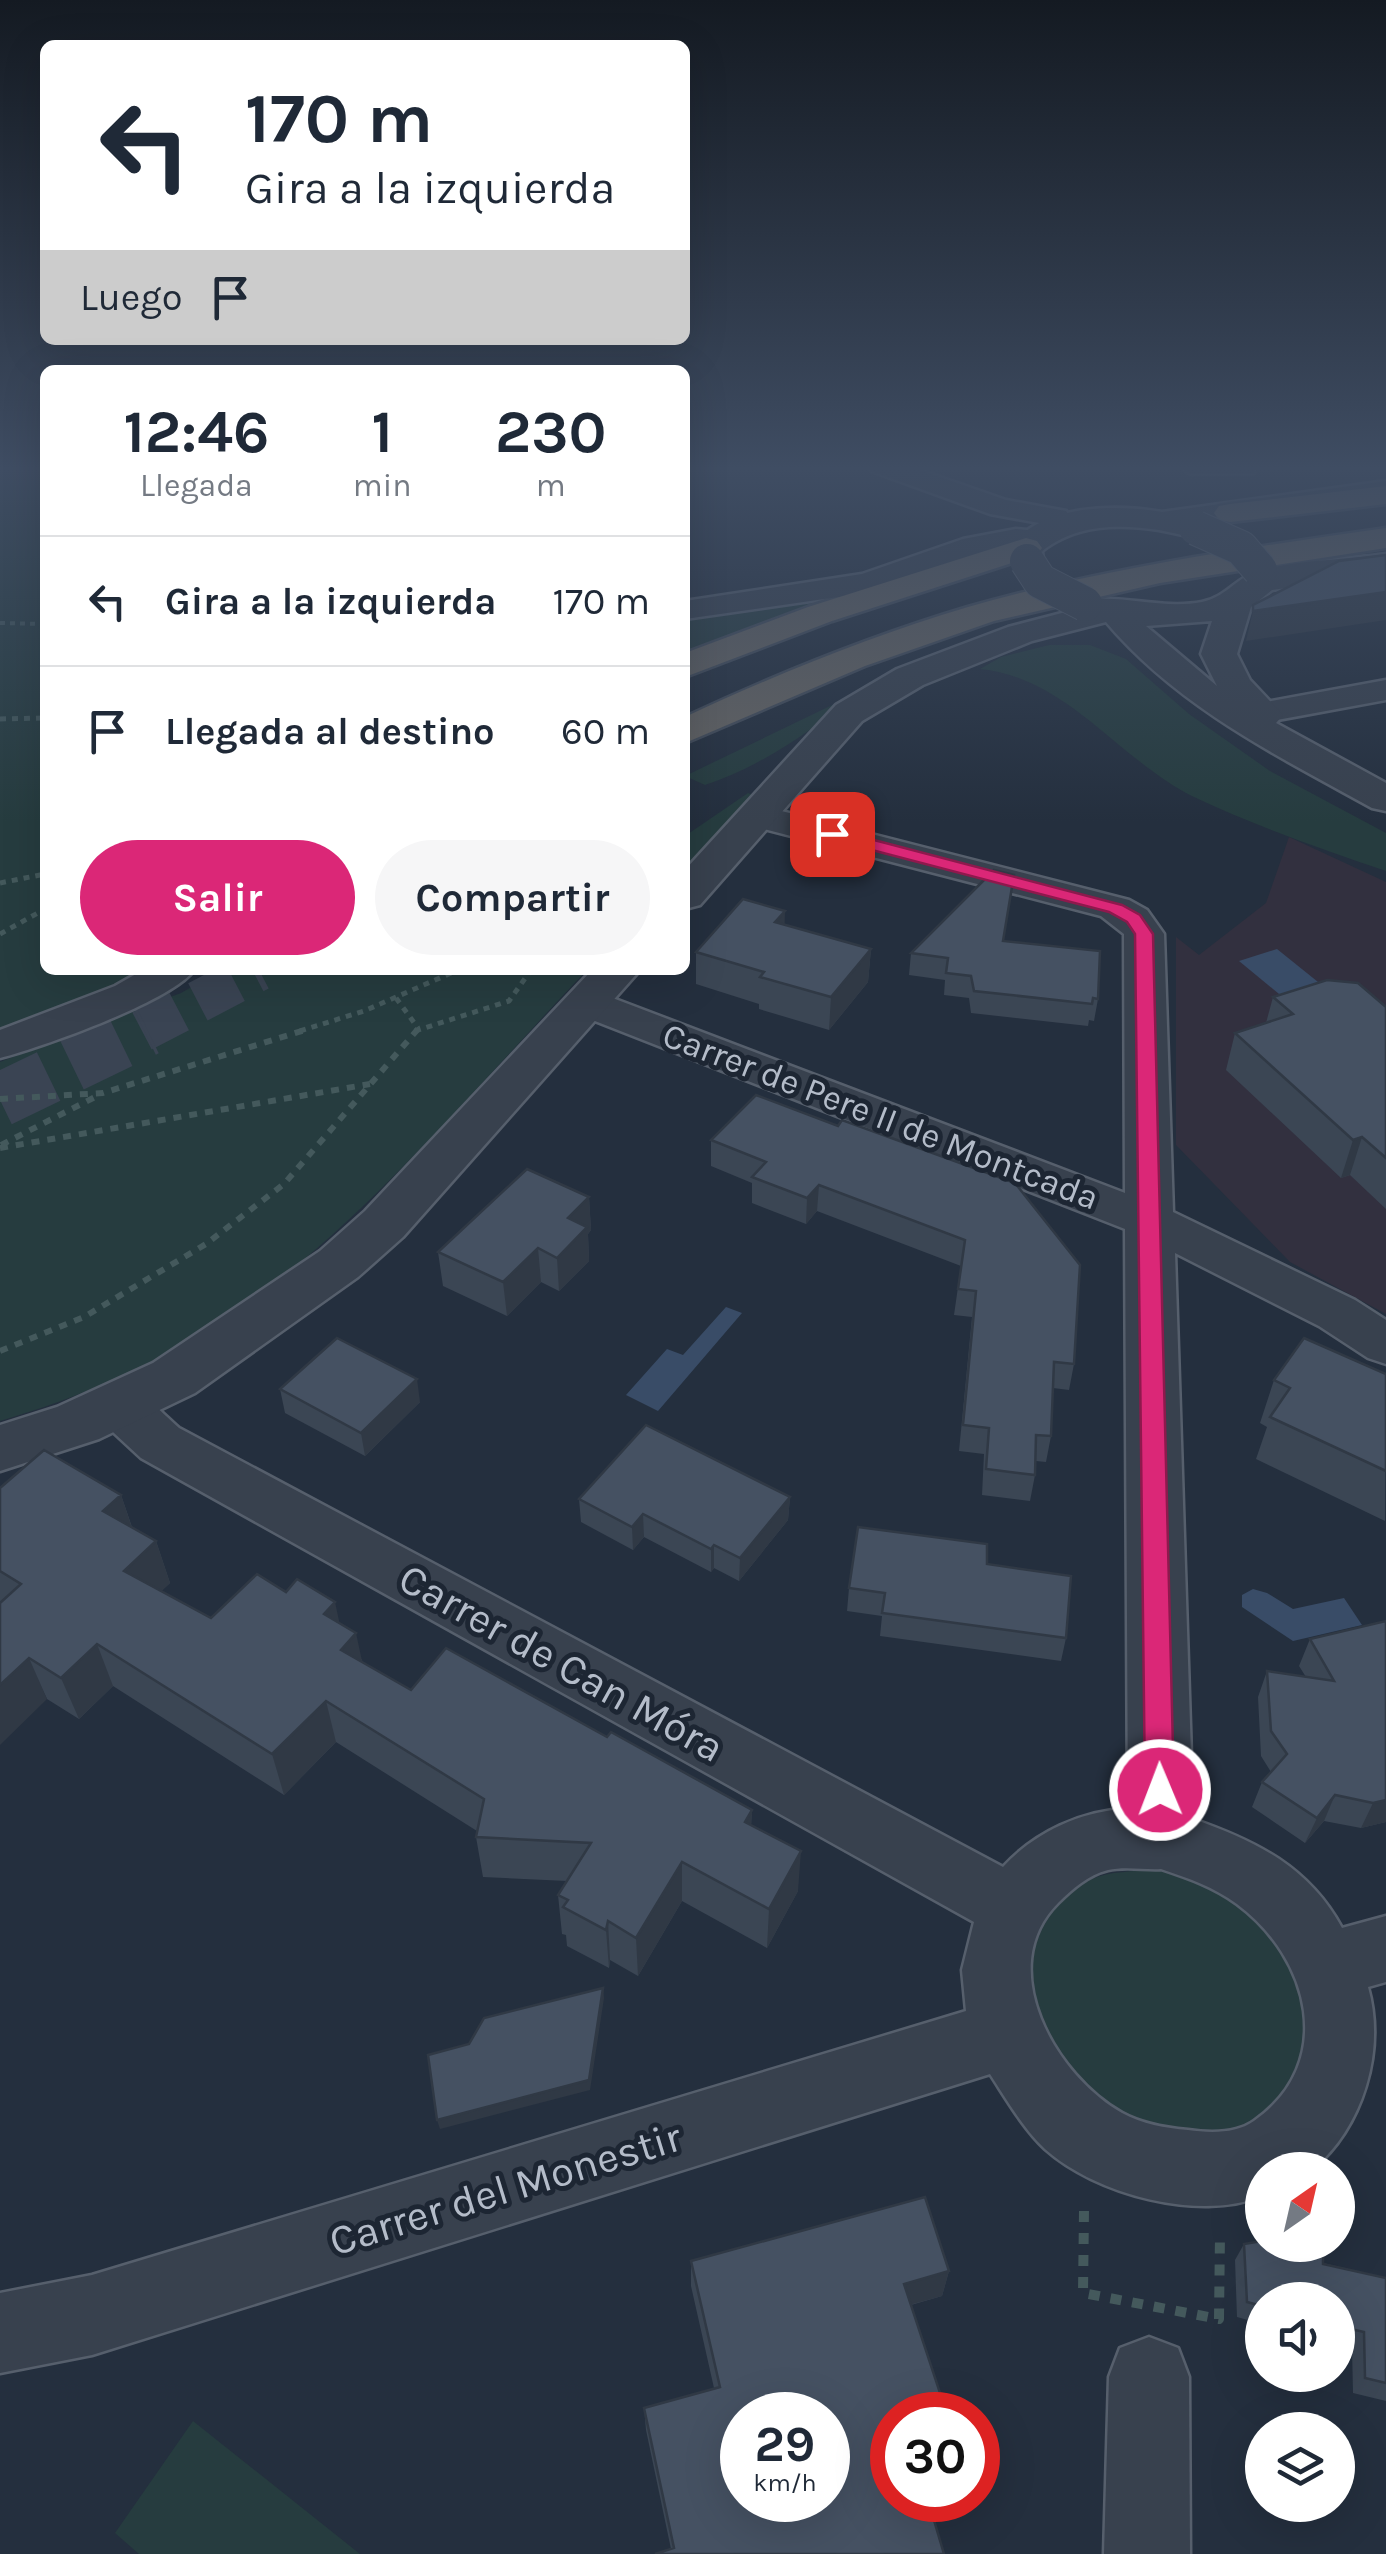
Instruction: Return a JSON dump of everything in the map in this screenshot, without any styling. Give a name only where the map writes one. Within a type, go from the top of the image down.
[{"type":"highway","points":[[690,664],[820,614],[913,584]]},
{"type":"highway","points":[[690,689],[866,620],[993,584]]},
{"type":"highway","points":[[690,730],[833,665],[1026,602],[1112,584]]},
{"type":"highway","points":[[690,760],[838,689],[946,652],[1038,630]]},
{"type":"street","points":[[690,609],[857,584]]},
{"type":"street","points":[[1049,584],[1104,609],[1252,727],[1386,800]]},
{"type":"street","points":[[690,891],[849,713],[910,677],[1104,609],[1199,612],[1256,584]]},
{"type":"street","points":[[1252,585],[1219,654],[1247,702],[1335,771]]},
{"type":"street","points":[[1038,630],[1121,635],[1154,652]]},
{"type":"street","points":[[1261,712],[1386,690]]},
{"type":"street","points":[[758,816],[1096,903],[1133,918],[1144,942],[1162,1839]]},
{"type":"street","points":[[0,1045],[130,996],[165,975]]},
{"type":"street","points":[[0,1448],[119,1406],[174,1378],[340,1264],[384,1224],[602,986]]},
{"type":"street","name":"Carrer de Pere II de Montcada","points":[[602,986],[1149,1220],[1337,1312],[1386,1345]]},
{"type":"street","name":"Carrer de Can Móra","points":[[119,1406],[160,1443],[1012,1907]]},
{"type":"street","points":[[1162,1839],[1232,1864],[1272,1892],[1301,1922],[1356,1957],[1342,2014],[1340,2058],[1330,2094],[1294,2140],[1248,2164],[1218,2170],[1162,2166],[1110,2147],[1059,2111],[1007,2034],[997,1996],[999,1940],[1012,1907],[1034,1878],[1061,1858],[1109,1840],[1162,1839]]},
{"type":"street","name":"Carrer del Monestir","points":[[0,2333],[92,2314],[1007,2034]]},
{"type":"street","points":[[1147,2554],[1149,2376]]},
{"type":"path","points":[[0,623],[40,624]]},
{"type":"path","points":[[0,719],[40,718]]},
{"type":"path","points":[[1,883],[40,875]]},
{"type":"path","points":[[0,934],[40,912]]},
{"type":"path","points":[[0,1147],[103,1093],[364,1011],[447,975]]},
{"type":"path","points":[[0,1351],[84,1317],[206,1244],[284,1184],[418,1028],[509,1001],[527,975]]},
{"type":"path","points":[[396,998],[418,1028]]},
{"type":"path","points":[[0,1147],[371,1084]]},
{"type":"path","points":[[0,1099],[103,1093]]},
{"type":"path","points":[[1084,2212],[1083,2293],[1219,2319],[1220,2234]]},
{"type":"shaded area","points":[[1289,837],[1386,882],[1386,1314],[1290,1262],[1176,1145],[1176,937],[1199,955],[1266,903]]},
{"type":"green space","points":[[0,584],[40,584],[40,975],[141,975],[0,1034]]},
{"type":"green space","points":[[862,595],[690,657],[690,619]]},
{"type":"green space","points":[[1049,645],[1090,645],[1126,659],[1189,714],[1270,771],[1386,833],[1386,871],[1194,797],[1040,687],[1011,675],[980,669],[1001,657]]},
{"type":"green space","points":[[857,693],[804,734],[747,768],[705,785],[690,778],[690,774]]},
{"type":"green space","points":[[748,793],[755,796],[690,863],[690,833]]},
{"type":"green space","points":[[213,975],[582,975],[416,1154],[277,1282],[201,1335],[146,1365],[59,1402],[0,1421],[0,1062],[181,993]]},
{"type":"green space","points":[[1152,1869],[1207,1884],[1256,1914],[1276,1936],[1303,1990],[1309,2021],[1308,2051],[1300,2079],[1284,2103],[1242,2131],[1209,2138],[1178,2135],[1101,2107],[1072,2075],[1037,2022],[1031,2001],[1032,1960],[1047,1921],[1059,1904],[1099,1876]]},
{"type":"green space","points":[[193,2421],[360,2554],[139,2554],[115,2533]]},
{"type":"water","points":[[1277,949],[1328,990],[1290,1003],[1239,961]]},
{"type":"water","points":[[726,1307],[742,1313],[658,1411],[626,1395],[667,1349],[683,1355]]},
{"type":"water","points":[[1253,1589],[1293,1609],[1344,1598],[1362,1625],[1293,1641],[1242,1607],[1242,1595]]},
{"type":"building","points":[[1294,584],[1386,584],[1386,592],[1253,611],[1253,605]]},
{"type":"building","points":[[994,870],[1014,875],[1003,941],[1100,951],[1098,999],[1093,998],[1092,1004],[974,991],[971,976],[946,973],[948,958],[911,953]]},
{"type":"building","points":[[743,899],[785,911],[775,922],[871,949],[831,997],[760,977],[764,972],[696,952]]},
{"type":"building","points":[[1327,980],[1358,983],[1386,1007],[1386,1158],[1362,1137],[1353,1140],[1235,1033],[1293,1014],[1273,997]]},
{"type":"building","points":[[756,1095],[838,1126],[842,1120],[1015,1183],[1080,1265],[1074,1364],[1054,1362],[1051,1436],[1036,1435],[1035,1475],[986,1469],[989,1428],[963,1425],[976,1291],[958,1289],[965,1240],[819,1185],[807,1198],[752,1177],[766,1162],[711,1140]]},
{"type":"building","points":[[527,1169],[589,1197],[568,1218],[587,1227],[557,1258],[538,1248],[503,1282],[438,1252]]},
{"type":"building","points":[[337,1338],[417,1379],[361,1433],[280,1389]]},
{"type":"building","points":[[1304,1338],[1386,1374],[1386,1471],[1270,1417],[1290,1388],[1274,1380]]},
{"type":"building","points":[[646,1425],[790,1497],[740,1558],[714,1545],[711,1549],[643,1514],[632,1527],[579,1499]]},
{"type":"building","points":[[44,1450],[121,1495],[103,1511],[156,1541],[124,1571],[211,1618],[257,1574],[286,1592],[297,1579],[335,1602],[324,1614],[356,1633],[341,1650],[411,1690],[446,1648],[607,1737],[611,1732],[752,1810],[745,1822],[801,1851],[769,1909],[682,1862],[636,1938],[608,1921],[606,1930],[563,1907],[568,1900],[558,1895],[591,1843],[476,1837],[484,1799],[326,1701],[272,1754],[97,1644],[61,1678],[29,1658],[0,1685],[0,1603],[21,1584],[0,1571],[0,1488]]},
{"type":"building","points":[[858,1527],[987,1544],[987,1564],[1071,1576],[1066,1638],[882,1613],[885,1593],[849,1588]]},
{"type":"building","points":[[1386,1621],[1386,1800],[1373,1803],[1335,1795],[1317,1818],[1262,1782],[1287,1754],[1271,1731],[1267,1671],[1334,1681],[1310,1639]]},
{"type":"building","points":[[603,1988],[589,2080],[437,2120],[428,2055],[469,2044],[484,2018]]},
{"type":"building","points":[[925,2197],[949,2271],[904,2284],[940,2392],[870,2392],[870,2522],[935,2522],[944,2554],[655,2554],[674,2548],[644,2408],[720,2387],[691,2261]]},
{"type":"building","points":[[1244,2244],[1245,2262],[1323,2262],[1386,2278],[1386,2383],[1365,2378],[1364,2332],[1355,2330],[1355,2282],[1246,2282]]},
{"type":"tunnel","points":[[142,1031],[249,975]]},
{"type":"tunnel","points":[[0,1100],[147,1029]]},
{"type":"route","points":[[832,834],[1116,908],[1133,918],[1144,934],[1160,1790]]}]
